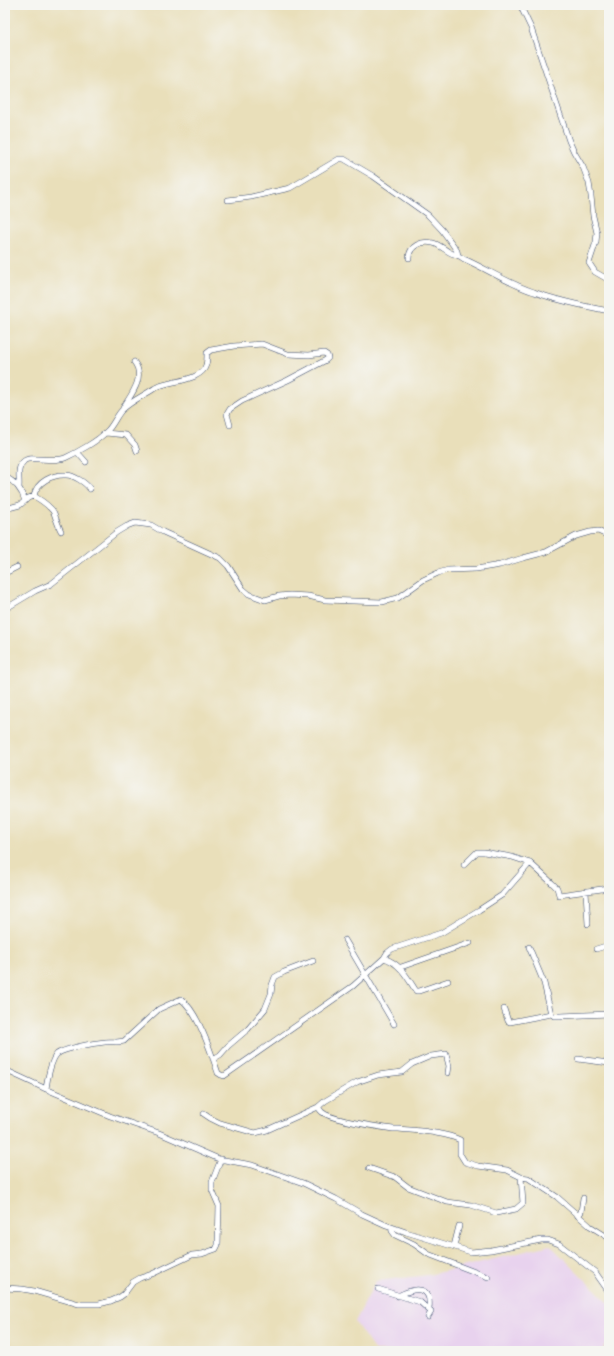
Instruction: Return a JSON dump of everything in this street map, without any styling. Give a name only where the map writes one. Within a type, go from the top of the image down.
[{"type":"street","points":[[520,5],[531,28],[569,141],[583,167],[589,183],[597,233],[596,242],[589,263],[595,272],[609,280]]},
{"type":"street","points":[[228,200],[251,197],[290,188],[339,159],[344,159],[373,176],[428,215],[442,230],[457,251],[458,255]]},
{"type":"street","points":[[409,258],[412,248],[415,246],[430,242],[435,243],[451,253],[458,255],[533,292],[558,301],[609,311]]},
{"type":"street","points":[[121,410],[159,386],[197,376],[206,366],[207,353],[211,350],[234,346],[262,344],[288,354],[327,355],[328,358],[326,360],[307,371],[242,401],[230,409],[226,414],[230,425]]},
{"type":"street","points":[[25,501],[19,487],[20,466],[24,460],[29,458],[54,460],[63,458],[77,452],[106,433],[115,422],[121,410],[136,388],[138,380],[137,365],[134,362]]},
{"type":"street","points":[[106,433],[126,435],[135,445],[137,451]]},
{"type":"street","points":[[77,452],[86,462]]},
{"type":"street","points":[[34,496],[40,483],[48,479],[66,475],[81,481],[90,489]]},
{"type":"street","points":[[5,478],[19,487]]},
{"type":"street","points":[[5,509],[20,505],[28,498],[34,496],[40,499],[53,512],[62,531]]},
{"type":"street","points":[[5,609],[35,591],[51,584],[117,532],[135,523],[151,525],[220,558],[228,566],[248,594],[265,600],[290,594],[325,600],[387,602],[398,598],[423,580],[448,570],[476,569],[500,565],[546,552],[576,536],[590,532],[598,531],[609,536]]},
{"type":"street","points":[[5,573],[17,568]]},
{"type":"street","points":[[464,865],[477,852],[484,852],[530,863],[557,888],[559,896],[609,888]]},
{"type":"street","points":[[46,1089],[47,1079],[57,1054],[94,1044],[107,1042],[118,1043],[124,1041],[160,1009],[181,998],[187,1003],[204,1034],[218,1073],[221,1076],[224,1076],[353,986],[392,949],[441,933],[502,896],[530,863]]},
{"type":"street","points":[[586,892],[588,924]]},
{"type":"street","points":[[345,940],[394,1024]]},
{"type":"street","points":[[401,967],[470,943]]},
{"type":"street","points":[[596,949],[609,945]]},
{"type":"street","points":[[529,947],[544,983],[551,1014]]},
{"type":"street","points":[[384,958],[401,967],[416,991],[448,981]]},
{"type":"street","points":[[213,1059],[220,1055],[248,1029],[265,1009],[272,994],[272,985],[275,977],[313,961]]},
{"type":"street","points":[[504,1009],[508,1021],[510,1022],[551,1014],[554,1016],[609,1014]]},
{"type":"street","points":[[204,1114],[220,1123],[255,1133],[267,1130],[318,1107],[356,1082],[378,1075],[402,1072],[412,1064],[431,1056],[446,1054],[449,1066],[448,1073]]},
{"type":"street","points":[[578,1059],[609,1063]]},
{"type":"street","points":[[5,1070],[110,1116],[159,1133],[221,1159],[252,1165],[303,1183],[362,1214],[391,1227],[444,1244],[471,1252],[491,1250],[541,1240],[552,1241],[559,1244],[595,1272],[609,1292]]},
{"type":"street","points":[[318,1107],[322,1112],[345,1121],[393,1129],[444,1135],[460,1140],[460,1154],[465,1162],[472,1165],[507,1170],[521,1177],[528,1178],[542,1186],[590,1226],[609,1238]]},
{"type":"street","points":[[5,1288],[28,1290],[79,1304],[99,1304],[120,1297],[133,1282],[140,1278],[192,1255],[202,1254],[216,1249],[218,1245],[219,1206],[212,1190],[212,1182],[221,1159]]},
{"type":"street","points":[[369,1168],[395,1177],[408,1187],[447,1202],[471,1205],[496,1213],[516,1209],[522,1203],[521,1177]]},
{"type":"street","points":[[578,1216],[581,1212],[583,1198]]},
{"type":"street","points":[[454,1246],[460,1226]]},
{"type":"street","points":[[391,1227],[395,1235],[414,1244],[428,1254],[488,1277]]},
{"type":"street","points":[[378,1288],[398,1296],[420,1302],[429,1309]]},
{"type":"street","points":[[398,1296],[409,1290],[418,1289],[427,1293],[430,1300],[429,1309],[431,1312],[428,1317]]},
{"type":"street","points":[[57,1351],[62,1351]]},
{"type":"shaded area","points":[[550,1245],[609,1303],[609,1340],[602,1351],[375,1351],[355,1322],[376,1281],[429,1275]]}]
